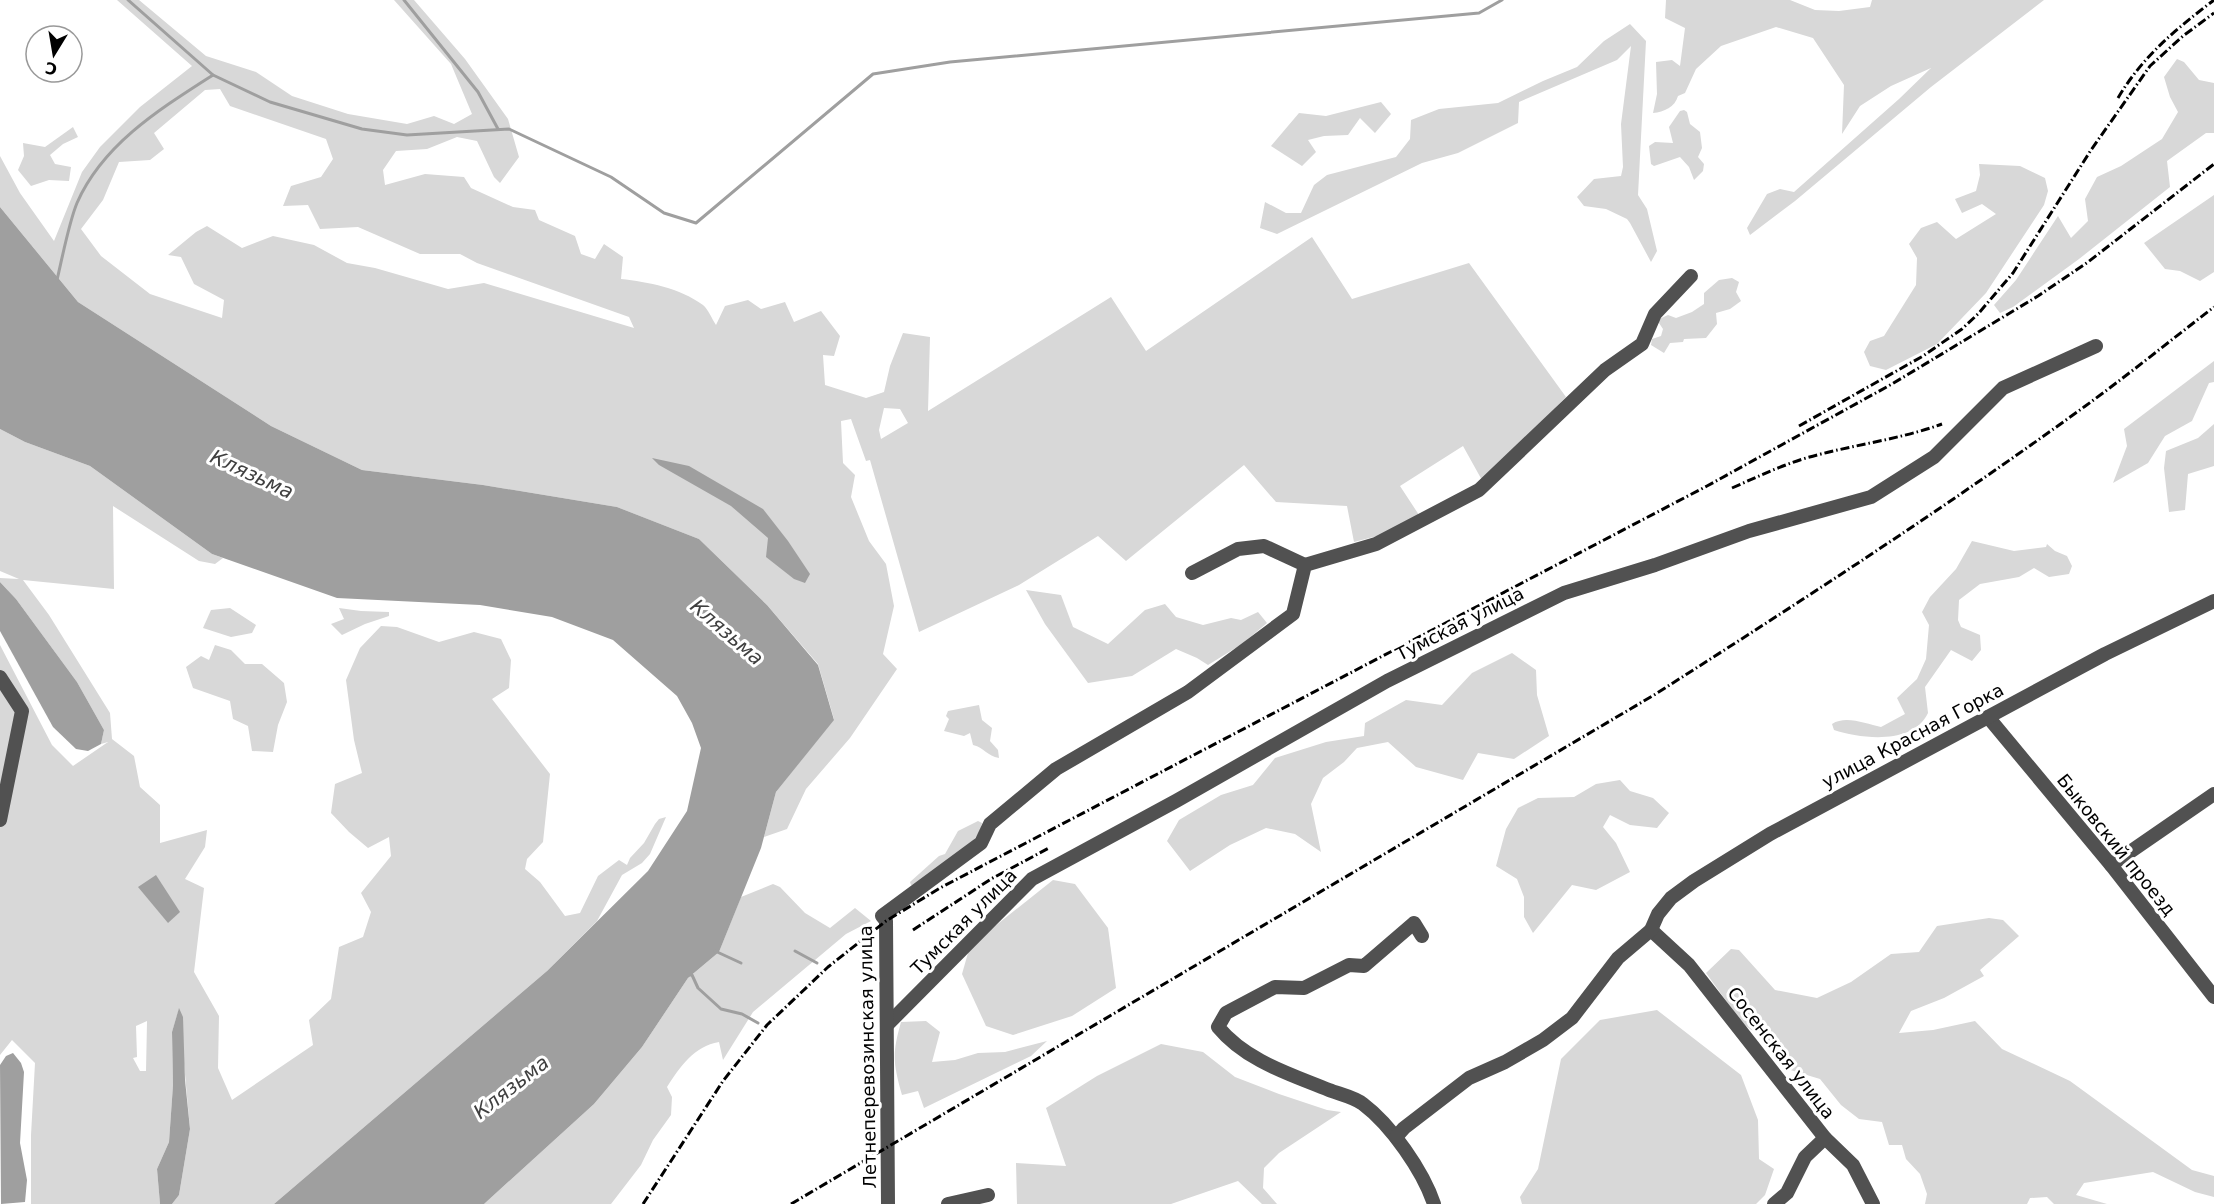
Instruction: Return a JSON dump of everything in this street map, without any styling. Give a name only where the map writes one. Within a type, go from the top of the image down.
[{"type":"street","points":[[1192,573],[1238,549],[1264,546],[1305,565],[1376,544],[1479,490],[1605,370],[1642,344],[1655,314],[1691,276]]},
{"type":"street","name":"Тумская улица","points":[[887,1025],[1032,879],[1176,801],[1387,681],[1564,593],[1655,565],[1749,531],[1872,497],[1934,457],[2003,388],[2096,346]]},
{"type":"street","name":"Летнеперевозинская улица","points":[[888,1204],[886,921],[882,916],[981,843],[990,824],[1056,769],[1188,692],[1293,614],[1305,565]]},
{"type":"street","name":"улица Красная Горка","points":[[1396,1137],[1404,1128],[1469,1078],[1505,1062],[1544,1040],[1572,1018],[1618,958],[1651,930],[1658,914],[1671,898],[1694,881],[1770,834],[2105,654],[2214,601]]},
{"type":"street","points":[[0,677],[22,711],[0,820]]},
{"type":"street","name":"Быковский проезд","points":[[1988,717],[2111,865],[2214,997]]},
{"type":"street","points":[[2111,865],[2214,794]]},
{"type":"street","points":[[1422,936],[1414,923],[1364,966],[1349,965],[1304,988],[1275,987],[1226,1013],[1218,1028],[1229,1041],[1252,1056],[1288,1074],[1362,1103],[1396,1137],[1428,1187],[1434,1204]]},
{"type":"street","name":"Сосенская улица","points":[[1651,930],[1689,965],[1825,1138],[1853,1165],[1873,1204]]},
{"type":"street","points":[[1774,1204],[1787,1193],[1805,1157],[1825,1138]]},
{"type":"street","points":[[948,1204],[988,1195]]},
{"type":"shaded area","points":[[117,0],[139,0],[206,56],[256,72],[292,96],[348,114],[407,124],[434,116],[454,124],[472,114],[451,64],[394,0],[414,0],[465,59],[508,119],[519,157],[500,183],[494,177],[477,141],[457,137],[427,149],[396,151],[383,170],[385,185],[425,174],[464,177],[471,188],[513,207],[535,210],[539,220],[575,236],[581,254],[595,259],[604,244],[623,257],[621,279],[653,284],[684,294],[705,307],[716,325],[725,306],[748,300],[761,309],[785,302],[794,322],[821,311],[840,336],[834,356],[823,355],[825,385],[866,398],[884,392],[890,366],[903,333],[930,337],[928,411],[1111,297],[1146,351],[1312,237],[1352,299],[1469,263],[1566,397],[1483,482],[1463,446],[1400,486],[1419,515],[1381,535],[1354,542],[1347,506],[1276,502],[1244,465],[1126,561],[1098,536],[1019,585],[919,632],[870,460],[866,461],[851,419],[841,421],[843,463],[855,475],[851,497],[869,541],[886,564],[894,606],[883,654],[897,669],[850,738],[806,789],[787,829],[764,837],[776,792],[834,719],[818,664],[767,605],[699,539],[617,507],[483,485],[362,470],[271,426],[78,302],[0,207],[0,156],[20,193],[54,241],[82,172],[100,147],[140,107],[192,66]],"holes":[[[220,89],[230,106],[326,139],[333,159],[321,177],[291,186],[283,206],[308,205],[320,229],[358,227],[420,254],[460,254],[477,263],[629,317],[634,328],[484,283],[448,289],[375,268],[347,263],[314,245],[273,236],[242,248],[207,226],[168,255],[181,257],[194,284],[224,300],[222,318],[150,294],[101,256],[81,229],[103,200],[119,162],[150,160],[164,149],[154,133],[205,90]],[[884,408],[900,409],[908,423],[881,439],[879,430]]]},
{"type":"shaded area","points":[[1666,0],[1790,0],[1815,10],[1839,11],[1870,7],[1872,0],[2044,0],[1931,87],[1795,201],[1750,235],[1747,228],[1767,194],[1780,189],[1794,192],[1931,68],[1891,86],[1860,106],[1842,134],[1844,85],[1813,38],[1776,27],[1721,46],[1696,69],[1685,93],[1678,96],[1669,108],[1653,113],[1657,94],[1656,62],[1672,60],[1680,66],[1685,28],[1665,18]]},
{"type":"shaded area","points":[[1630,24],[1646,41],[1638,195],[1647,209],[1657,251],[1651,262],[1627,219],[1606,209],[1584,206],[1577,197],[1594,179],[1621,176],[1623,167],[1621,124],[1631,46],[1617,60],[1519,102],[1518,123],[1458,153],[1422,163],[1277,234],[1260,228],[1265,202],[1286,213],[1301,213],[1314,185],[1327,175],[1396,157],[1410,139],[1411,120],[1439,109],[1498,103],[1577,67],[1604,41]]},
{"type":"shaded area","points":[[2177,59],[2184,62],[2199,80],[2214,83],[2214,133],[2206,133],[2167,161],[2170,187],[2079,259],[2013,307],[2000,313],[1994,305],[2016,280],[2058,216],[2071,238],[2088,221],[2085,199],[2097,177],[2121,166],[2162,139],[2178,112],[2170,97],[2164,77]]},
{"type":"shaded area","points":[[1381,102],[1391,114],[1375,133],[1360,118],[1348,135],[1324,136],[1308,140],[1316,152],[1302,166],[1271,146],[1299,113],[1326,116]]},
{"type":"shaded area","points":[[1680,111],[1687,112],[1690,124],[1700,132],[1702,148],[1698,157],[1704,164],[1703,171],[1694,180],[1689,167],[1680,157],[1654,166],[1651,164],[1649,146],[1655,142],[1673,143],[1669,127]]},
{"type":"shaded area","points":[[73,127],[78,137],[63,144],[50,155],[55,164],[71,167],[69,181],[49,180],[31,186],[18,170],[24,156],[23,143],[45,147]]},
{"type":"shaded area","points":[[1979,164],[2020,166],[2045,178],[2048,191],[2044,205],[1986,293],[1937,344],[1886,370],[1870,366],[1864,352],[1870,341],[1884,336],[1916,285],[1917,258],[1909,244],[1921,228],[1937,222],[1956,239],[1996,214],[1982,204],[1962,213],[1955,199],[1976,191],[1980,175]]},
{"type":"shaded area","points":[[2214,195],[2214,272],[2200,281],[2180,271],[2165,269],[2144,243]]},
{"type":"shaded area","points":[[1732,278],[1739,282],[1736,292],[1741,301],[1730,309],[1716,313],[1717,324],[1706,338],[1684,339],[1683,342],[1670,343],[1664,353],[1651,345],[1652,339],[1661,336],[1663,329],[1657,320],[1668,315],[1676,318],[1692,312],[1704,304],[1704,293],[1719,280]]},
{"type":"shaded area","points":[[2214,361],[2214,382],[2209,383],[2192,421],[2165,436],[2148,463],[2113,483],[2127,446],[2124,429]]},
{"type":"shaded area","points":[[2214,424],[2214,466],[2188,474],[2185,510],[2169,512],[2164,468],[2166,451],[2198,438]]},
{"type":"shaded area","points":[[0,429],[25,442],[90,466],[212,554],[223,558],[215,564],[199,561],[113,506],[114,589],[23,580],[49,615],[110,713],[112,739],[134,756],[140,787],[160,805],[160,843],[207,830],[205,847],[185,879],[204,888],[194,972],[219,1016],[218,1068],[232,1100],[313,1045],[309,1020],[331,999],[339,947],[363,937],[371,912],[361,893],[391,856],[389,837],[368,848],[331,813],[335,784],[362,773],[354,740],[346,680],[360,648],[381,626],[397,627],[439,642],[474,632],[501,639],[511,660],[509,688],[492,699],[550,774],[543,842],[527,859],[525,869],[540,882],[565,916],[580,913],[598,876],[619,860],[627,865],[659,819],[666,817],[650,854],[642,863],[622,875],[597,921],[547,971],[274,1204],[172,1204],[179,1195],[190,1129],[179,1009],[172,1032],[173,1085],[169,1142],[157,1169],[160,1204],[31,1204],[31,1135],[35,1063],[12,1040],[0,1055],[0,645],[52,745],[73,766],[108,742],[101,744],[104,730],[77,682],[16,599],[0,582],[0,578],[19,579],[0,571]],"holes":[[[147,1021],[146,1071],[140,1071],[133,1058],[137,1057],[136,1026]]]},
{"type":"shaded area","points":[[1972,541],[2014,551],[2046,547],[2047,544],[2055,551],[2067,556],[2072,566],[2069,574],[2049,577],[2034,568],[2019,577],[1980,584],[1959,600],[1958,620],[1961,627],[1980,635],[1981,650],[1972,661],[1951,650],[1925,687],[1928,713],[1921,723],[1911,730],[1899,735],[1872,737],[1834,730],[1832,724],[1838,721],[1856,721],[1881,727],[1905,714],[1897,698],[1917,679],[1926,659],[1929,625],[1922,612],[1930,597],[1956,569]]},
{"type":"shaded area","points":[[1026,590],[1061,595],[1073,627],[1108,644],[1145,610],[1165,604],[1176,617],[1203,625],[1231,618],[1241,620],[1258,612],[1267,623],[1242,644],[1208,665],[1176,649],[1132,676],[1088,683],[1045,624]]},
{"type":"shaded area","points":[[230,608],[256,625],[252,633],[231,637],[203,628],[211,610]]},
{"type":"shaded area","points":[[339,608],[389,612],[389,616],[342,635],[331,624],[344,619]]},
{"type":"shaded area","points":[[215,645],[231,650],[245,664],[262,664],[284,683],[287,702],[278,725],[273,752],[252,751],[248,726],[233,719],[230,701],[193,688],[186,667],[201,656],[209,660]]},
{"type":"shaded area","points":[[1512,653],[1536,670],[1537,695],[1549,736],[1514,759],[1478,753],[1463,780],[1416,767],[1388,742],[1357,748],[1344,762],[1323,778],[1311,804],[1321,852],[1295,834],[1266,828],[1230,845],[1190,871],[1167,841],[1179,820],[1221,795],[1253,785],[1275,758],[1326,742],[1364,736],[1365,723],[1406,700],[1442,705],[1472,673]]},
{"type":"shaded area","points":[[979,705],[982,720],[992,728],[990,741],[998,750],[999,758],[973,745],[970,733],[964,736],[944,731],[949,719],[946,716],[948,711]]},
{"type":"shaded area","points":[[1620,780],[1630,791],[1653,798],[1669,813],[1657,828],[1630,825],[1610,815],[1603,827],[1616,843],[1630,872],[1596,890],[1572,885],[1533,933],[1524,917],[1524,897],[1517,879],[1496,866],[1506,829],[1518,808],[1538,798],[1574,797],[1596,784]]},
{"type":"shaded area","points":[[978,821],[982,823],[979,832],[965,850],[917,888],[911,885],[910,882],[939,856],[945,854],[958,831]]},
{"type":"shaded area","points":[[1053,880],[1075,884],[1108,928],[1116,988],[1072,1016],[1013,1035],[986,1026],[962,974],[970,946]]},
{"type":"shaded area","points":[[773,884],[780,887],[805,913],[830,928],[855,908],[871,921],[846,934],[753,1012],[723,1060],[719,1042],[702,1048],[688,1058],[667,1087],[672,1097],[671,1115],[653,1140],[641,1165],[611,1204],[484,1204],[594,1104],[642,1047],[688,978],[719,952],[741,897]]},
{"type":"shaded area","points":[[1989,918],[2003,920],[2019,936],[1980,970],[1984,976],[1944,998],[1911,1011],[1899,1033],[1933,1030],[1975,1021],[2002,1049],[2070,1081],[2192,1170],[2214,1176],[2214,1197],[2195,1192],[2153,1172],[2084,1183],[2076,1195],[2107,1204],[2054,1204],[2047,1197],[2030,1198],[2027,1204],[1925,1204],[1927,1194],[1920,1174],[1906,1159],[1902,1145],[1889,1145],[1882,1122],[1859,1119],[1841,1105],[1820,1079],[1787,1069],[1767,1041],[1743,1024],[1706,973],[1731,949],[1739,950],[1775,990],[1817,998],[1851,982],[1891,954],[1919,952],[1937,926]]},
{"type":"shaded area","points":[[1657,1010],[1741,1075],[1758,1120],[1759,1159],[1774,1169],[1765,1195],[1756,1204],[1522,1204],[1520,1197],[1538,1169],[1561,1059],[1600,1020]]},
{"type":"shaded area","points":[[926,1021],[940,1032],[932,1062],[955,1060],[978,1053],[1005,1052],[1047,1041],[1031,1056],[924,1108],[918,1091],[902,1095],[895,1058],[901,1022]]},
{"type":"shaded area","points":[[1161,1044],[1203,1052],[1235,1077],[1327,1110],[1341,1112],[1279,1153],[1264,1168],[1263,1188],[1277,1204],[1262,1204],[1238,1181],[1171,1204],[1017,1204],[1016,1163],[1066,1166],[1046,1108],[1097,1076]]},
{"type":"water","name":"Клязьма","points":[[0,207],[78,302],[271,426],[362,470],[483,485],[617,507],[699,539],[767,605],[818,665],[834,720],[776,792],[761,848],[719,952],[688,978],[642,1047],[594,1104],[484,1204],[274,1204],[547,971],[648,871],[687,811],[701,748],[692,723],[677,696],[613,640],[552,617],[480,605],[337,598],[212,554],[90,466],[25,442],[0,429]]},
{"type":"water","points":[[652,458],[689,466],[763,509],[810,574],[805,583],[794,579],[766,557],[768,538],[731,506],[659,465]]},
{"type":"water","points":[[0,582],[16,599],[77,682],[104,730],[101,744],[88,751],[76,749],[53,727],[0,631]]},
{"type":"water","points":[[156,875],[180,912],[168,923],[138,887]]},
{"type":"water","points":[[179,1008],[183,1017],[185,1080],[190,1129],[179,1195],[172,1204],[160,1204],[157,1169],[169,1142],[173,1085],[172,1032]]},
{"type":"water","points":[[13,1053],[21,1063],[24,1072],[20,1143],[27,1180],[25,1202],[1,1204],[0,1065],[6,1056]]},
{"type":"waterway","points":[[128,0],[213,75]]},
{"type":"waterway","points":[[404,0],[478,92],[498,129]]},
{"type":"waterway","points":[[57,280],[68,230],[77,203],[88,182],[102,163],[135,130],[173,101],[213,75],[270,102],[362,129],[407,135],[509,129],[611,177],[664,213],[696,223],[873,74],[950,62],[1479,13],[1502,0]]},
{"type":"waterway","points":[[715,951],[741,963]]},
{"type":"waterway","points":[[795,951],[817,963]]},
{"type":"waterway","points":[[689,975],[692,975],[698,988],[721,1009],[742,1014],[758,1023]]},
{"type":"railway","points":[[2118,98],[2138,69],[2161,44],[2214,0]]},
{"type":"railway","points":[[1799,426],[1923,356],[1962,329],[1978,314],[2013,273],[2091,150],[2150,66],[2183,36],[2214,13]]},
{"type":"railway","points":[[643,1204],[723,1081],[767,1025],[828,967],[886,921],[940,888],[1707,486],[1892,384],[2038,296],[2088,262],[2214,164]]},
{"type":"railway","points":[[791,1204],[1654,695],[1818,590],[1979,482],[2100,395],[2214,307]]},
{"type":"railway","points":[[1732,488],[1806,458],[1942,424]]},
{"type":"railway","points":[[913,930],[991,879],[1049,848]]}]
